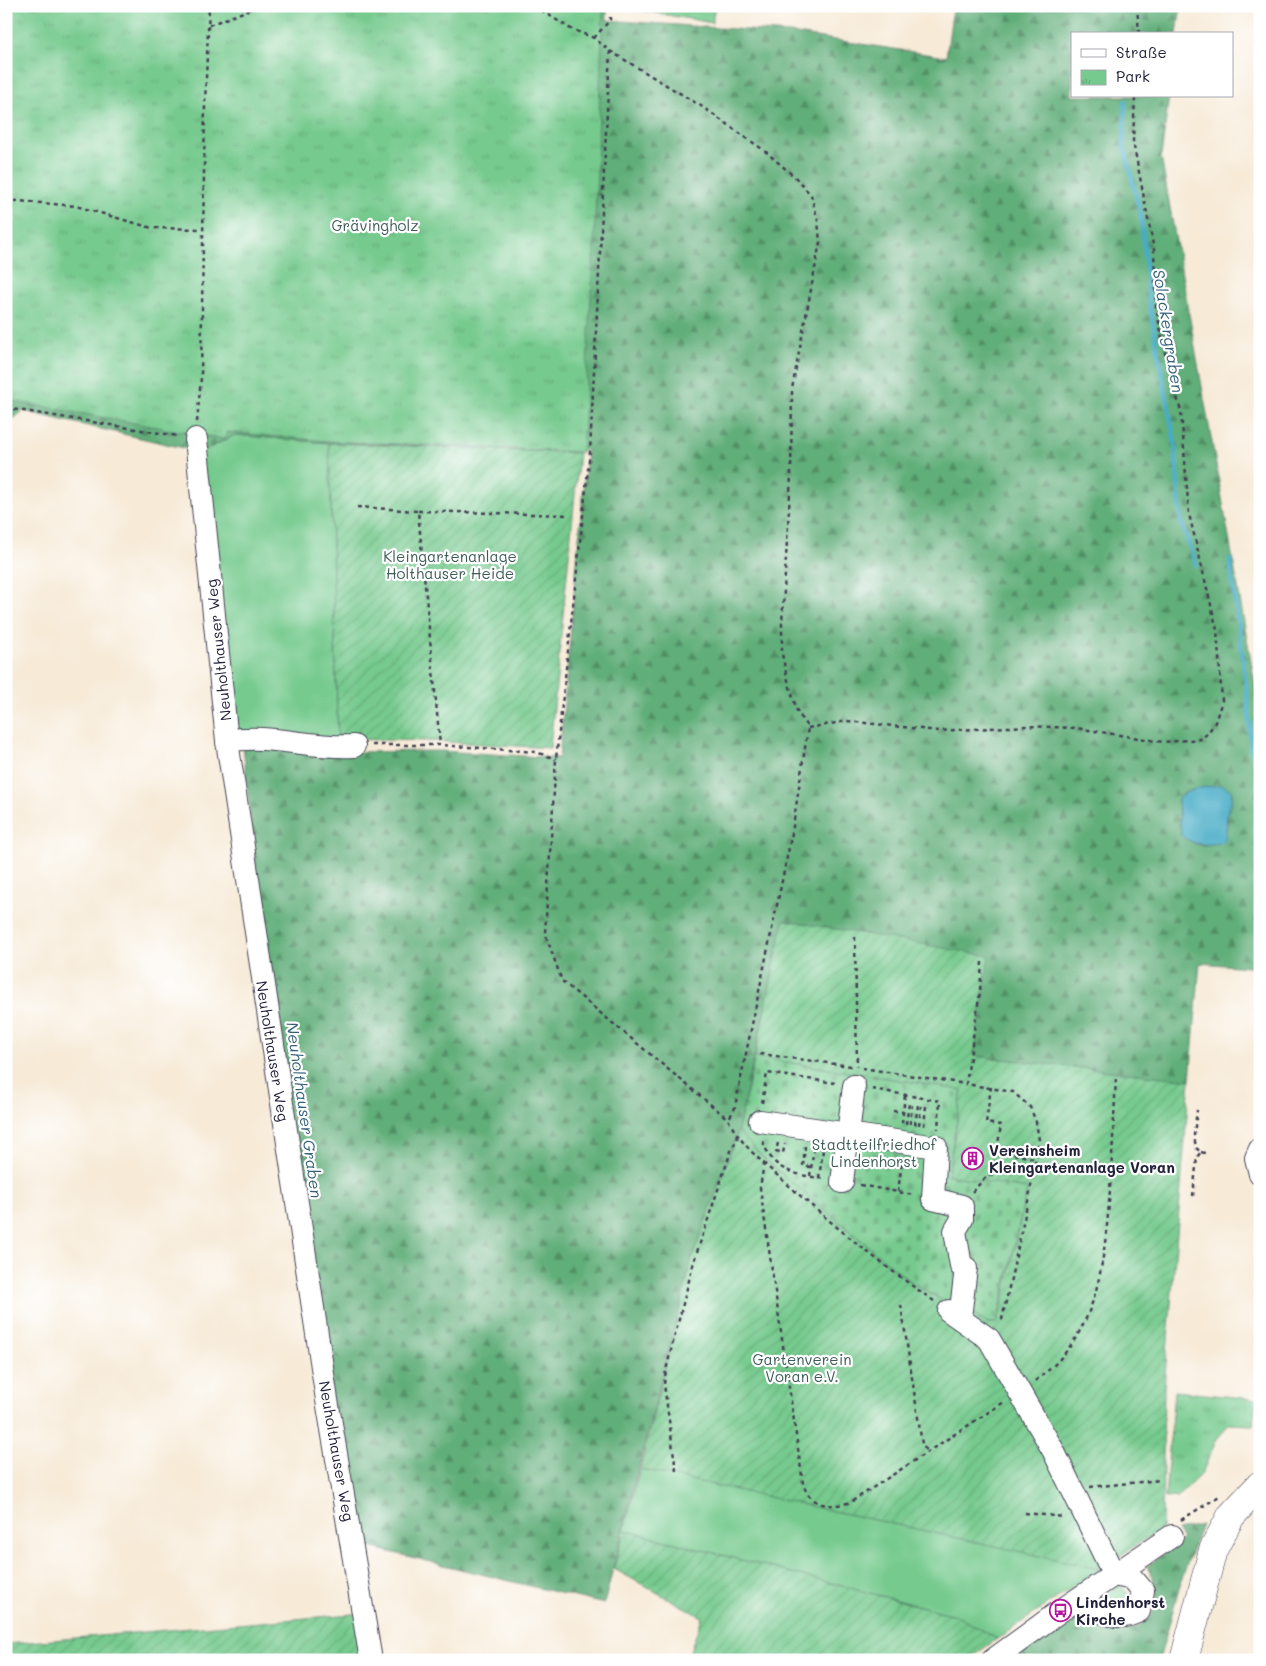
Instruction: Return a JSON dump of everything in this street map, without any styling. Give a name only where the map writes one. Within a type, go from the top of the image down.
[{"type":"main road","points":[[1184,1660],[1213,1550],[1231,1516],[1254,1491]]},
{"type":"street","name":"Neuholthauser Weg","points":[[196,439],[227,741],[327,1400],[371,1660]]},
{"type":"street","points":[[227,741],[257,738],[325,746],[354,746]]},
{"type":"street","points":[[842,1182],[856,1076]]},
{"type":"street","points":[[760,1121],[819,1134],[914,1136],[934,1199],[962,1206],[962,1219],[955,1231],[961,1266],[966,1268],[953,1314],[989,1339],[1053,1450],[1114,1575]]},
{"type":"street","points":[[1260,1149],[1256,1158],[1260,1174]]},
{"type":"street","points":[[993,1660],[1005,1649],[1172,1536]]},
{"type":"street","points":[[1077,1600],[1117,1617],[1129,1617],[1139,1611],[1143,1591],[1133,1579],[1114,1575]]},
{"type":"path","points":[[6,408],[196,439],[201,378],[209,6]]},
{"type":"path","points":[[208,25],[259,6]]},
{"type":"path","points":[[535,6],[570,28],[594,38],[610,51],[701,106],[765,150],[796,178],[811,195],[818,221],[820,242],[792,389],[791,476],[782,623],[782,654],[787,677],[797,711],[808,728],[786,862],[734,1112],[728,1119]]},
{"type":"path","points":[[1137,6],[1139,32]]},
{"type":"path","points":[[594,38],[610,20],[610,17]]},
{"type":"path","points":[[610,51],[590,452],[556,760],[546,933],[562,981],[728,1119],[738,1137],[831,1224],[953,1314]]},
{"type":"path","points":[[808,728],[847,721],[939,730],[1026,726],[1076,728],[1162,742],[1202,739],[1214,725],[1222,701],[1217,630],[1189,514],[1181,411],[1167,362],[1156,307],[1154,250],[1133,141],[1136,98]]},
{"type":"path","points":[[6,200],[76,206],[152,228],[203,229]]},
{"type":"path","points":[[356,507],[418,511],[568,515]]},
{"type":"path","points":[[418,511],[440,745]]},
{"type":"path","points":[[354,746],[440,745],[536,752],[556,760]]},
{"type":"path","points":[[854,937],[856,1076]]},
{"type":"path","points":[[982,962],[980,991],[966,1084],[1013,1092],[1030,1107],[1036,1122],[1038,1140],[1037,1158],[1002,1324],[989,1339]]},
{"type":"path","points":[[914,1136],[940,1101],[905,1095],[856,1076],[767,1073],[760,1121],[763,1142],[771,1160],[782,1169],[819,1178],[934,1199]]},
{"type":"path","points":[[1019,1392],[1038,1378],[1071,1346],[1092,1306],[1098,1287],[1106,1241],[1116,1077]]},
{"type":"path","points":[[985,1178],[993,1176],[1001,1125],[986,1123],[991,1087]]},
{"type":"path","points":[[905,1095],[903,1112],[914,1136]]},
{"type":"path","points":[[911,1104],[914,1136]]},
{"type":"path","points":[[914,1136],[919,1105]]},
{"type":"path","points":[[898,1192],[914,1136],[926,1106]]},
{"type":"path","points":[[1196,1110],[1194,1134],[1196,1148],[1208,1154]]},
{"type":"path","points":[[893,1111],[903,1112]]},
{"type":"path","points":[[810,1176],[819,1134]]},
{"type":"path","points":[[811,1167],[803,1166],[806,1140],[819,1134]]},
{"type":"path","points":[[819,1134],[819,1178]]},
{"type":"path","points":[[676,1471],[664,1384],[666,1370],[696,1254],[731,1151],[738,1137]]},
{"type":"path","points":[[990,1149],[1037,1158]]},
{"type":"path","points":[[1193,1196],[1197,1157],[1201,1152]]},
{"type":"path","points":[[764,1163],[760,1188],[806,1493],[811,1499],[832,1506],[851,1502],[992,1410]]},
{"type":"path","points":[[901,1305],[922,1444],[927,1452]]},
{"type":"path","points":[[1255,1405],[1260,1406]]},
{"type":"path","points":[[1072,1489],[1161,1480]]},
{"type":"path","points":[[1172,1536],[1173,1526],[1217,1496],[1254,1491]]},
{"type":"path","points":[[1025,1513],[1085,1518]]},
{"type":"green space","points":[[6,6],[607,6],[607,20],[790,33],[946,57],[953,6],[1181,6],[1177,32],[1071,32],[1071,98],[1169,98],[1161,157],[1260,711],[1260,968],[1200,963],[1190,1080],[973,1056],[784,921],[738,1131],[692,1259],[604,1604],[353,1543],[268,991],[243,746],[337,752],[441,751],[559,758],[587,450],[329,443],[235,435],[201,452],[23,411],[6,425]],"holes":[[[1185,792],[1232,802],[1227,813],[1228,826],[1213,844],[1195,844],[1181,835],[1178,799]]]},
{"type":"green space","name":"Grävingholz","points":[[6,6],[603,6],[594,245],[582,452],[327,441],[227,432],[224,439],[6,400]]},
{"type":"green space","points":[[617,6],[715,6],[712,23]]},
{"type":"green space","points":[[235,435],[329,443],[338,739],[233,733],[200,453]]},
{"type":"green space","name":"Kleingartenanlage Holthauser Heide","points":[[329,443],[579,453],[550,748],[430,741],[338,739]]},
{"type":"green space","name":"Gartenverein Voran e.V.","points":[[784,920],[989,956],[974,1056],[1190,1080],[1164,1387],[1162,1528],[1100,1569],[640,1469],[692,1259],[738,1131],[762,1157],[907,1279],[946,1303],[988,1323],[997,1323],[1002,1307],[1027,1189],[948,1175],[962,1090],[755,1057]]},
{"type":"green space","name":"Stadtteilfriedhof Lindenhorst","points":[[755,1057],[962,1090],[948,1174],[1027,1189],[997,1323],[988,1323],[946,1303],[907,1279],[762,1157],[738,1131]]},
{"type":"green space","points":[[1174,1391],[1256,1399],[1253,1425],[1228,1424],[1215,1443],[1202,1473],[1177,1497],[1165,1498]]},
{"type":"green space","points":[[640,1469],[1100,1569],[997,1639],[955,1615],[624,1530]]},
{"type":"green space","points":[[1201,1525],[1182,1578],[1159,1660],[1015,1660],[1047,1634],[1076,1616],[1116,1630],[1129,1629],[1140,1625],[1148,1619],[1156,1603],[1154,1585],[1147,1566],[1183,1539],[1177,1530]]},
{"type":"green space","points":[[624,1530],[955,1615],[997,1639],[967,1660],[687,1660],[702,1617],[614,1569]]},
{"type":"green space","points":[[1119,1585],[1130,1597],[1125,1603],[1109,1604],[1096,1598]]},
{"type":"green space","points":[[364,1613],[371,1660],[6,1660],[6,1644]]},
{"type":"water","points":[[1222,785],[1231,790],[1224,842],[1202,844],[1186,839],[1181,835],[1178,799],[1193,790]]},
{"type":"waterway","name":"Solackergraben","points":[[1125,101],[1124,146],[1141,216],[1149,302],[1175,444],[1181,522],[1196,565]]},
{"type":"waterway","points":[[1230,560],[1245,679],[1251,751]]},
{"type":"place","name":"Vereinsheim Kleingartenanlage Voran","points":[[973,1159]]},
{"type":"place","name":"Lindenhorst Kirche","points":[[1060,1611]]},
{"type":"water label","name":"Neuholthauser Graben","points":[[305,1110]]}]
